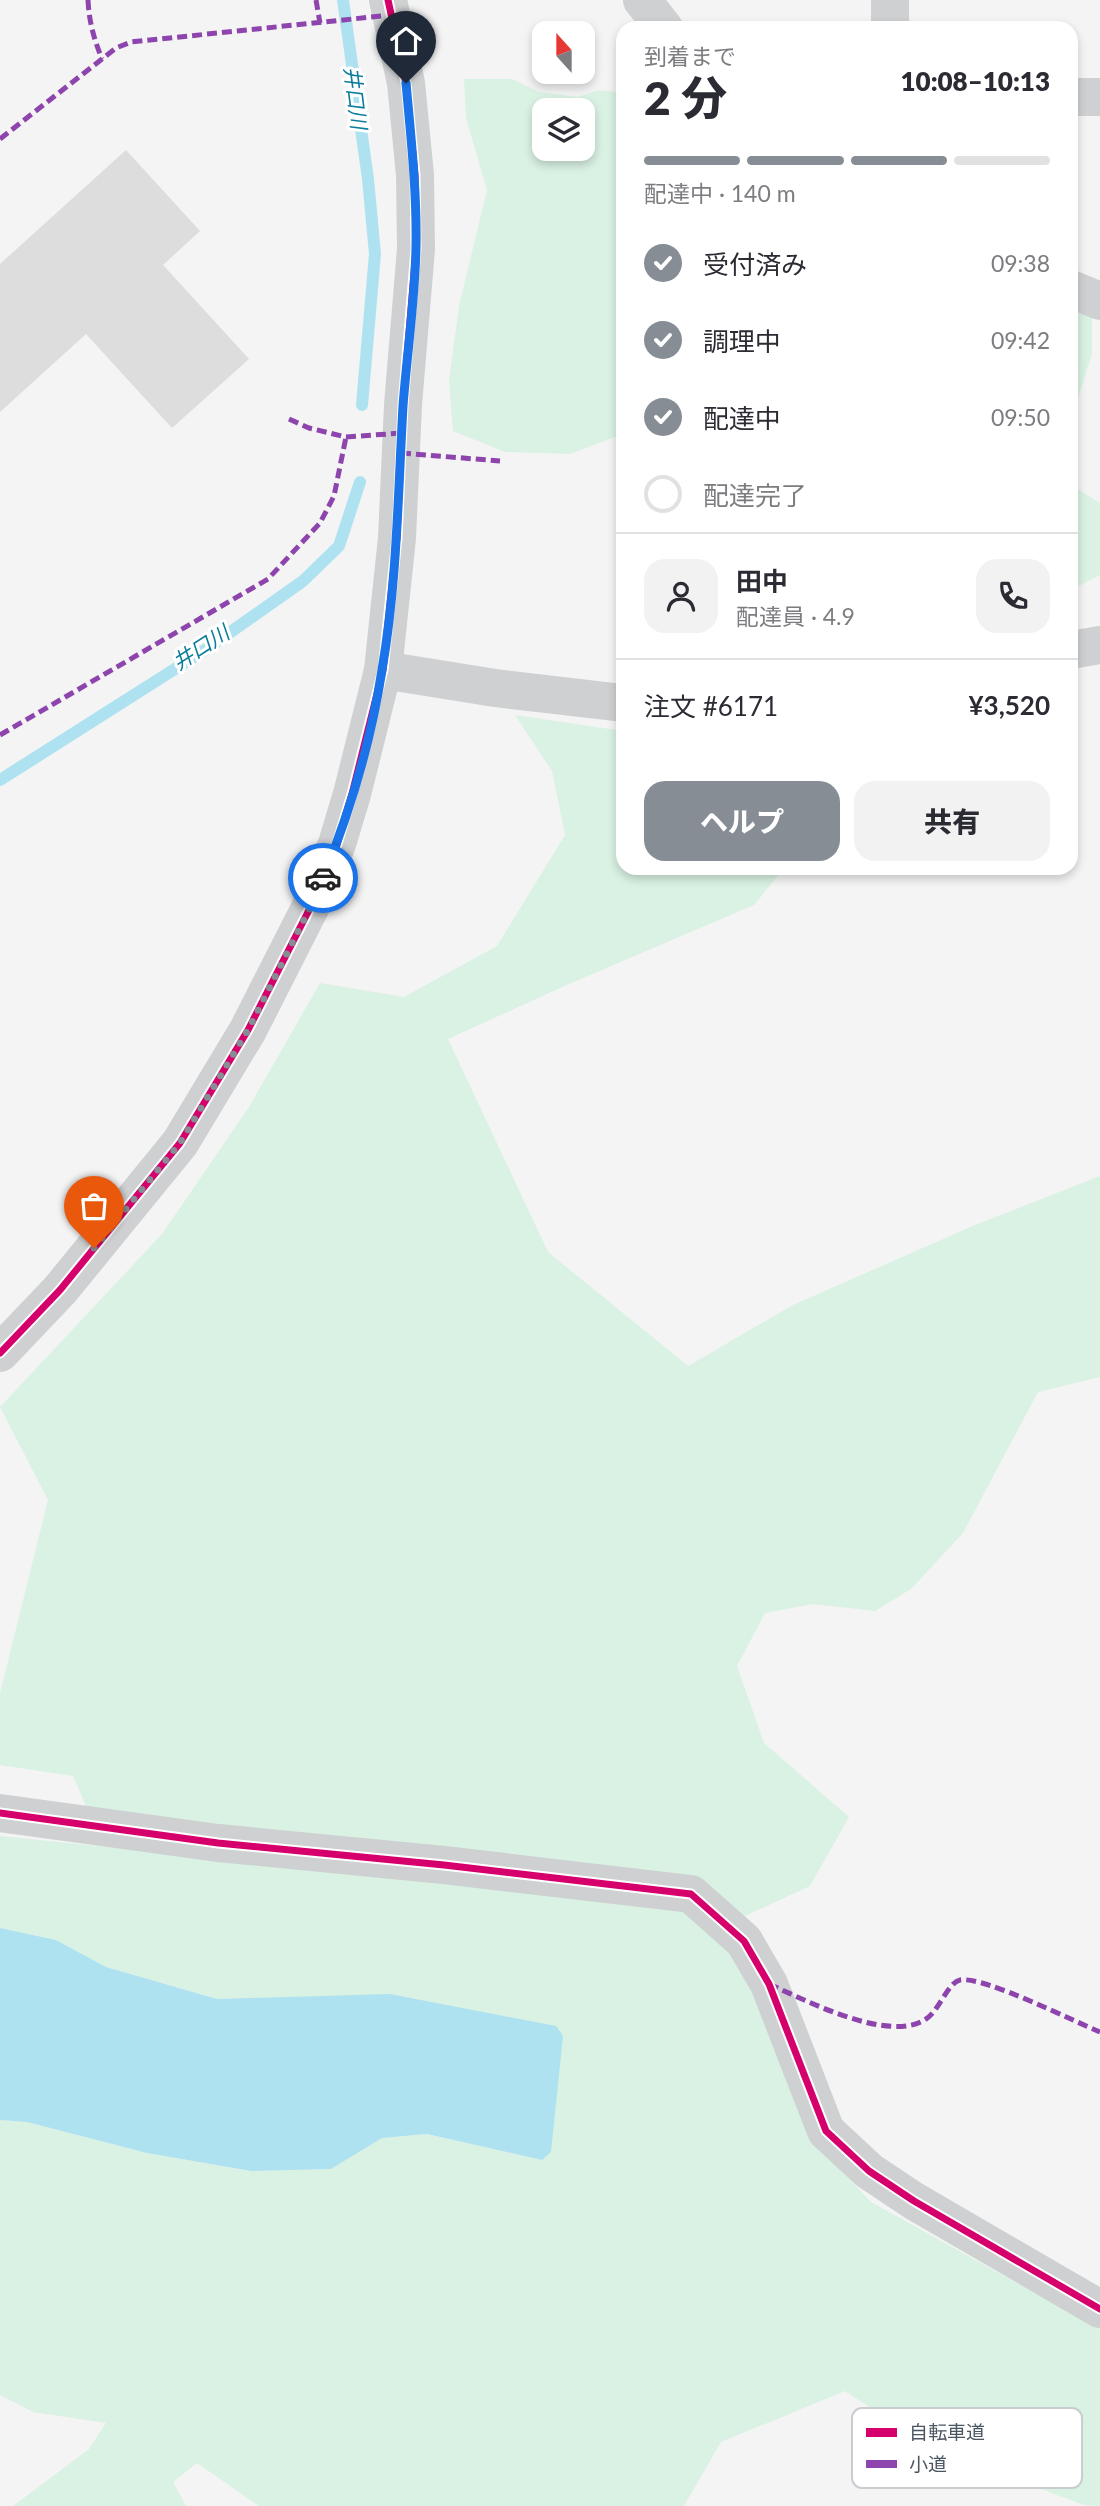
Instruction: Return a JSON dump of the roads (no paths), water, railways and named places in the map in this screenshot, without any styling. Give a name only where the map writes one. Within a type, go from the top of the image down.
[{"type":"street","points":[[0,1353],[60,1290],[180,1143],[248,1030],[310,908],[337,844],[367,739],[383,670],[397,538],[403,405],[416,249],[415,175],[406,83],[388,0]]},
{"type":"street","points":[[642,0],[658,21]]},
{"type":"street","points":[[890,0],[890,21]]},
{"type":"street","points":[[1078,97],[1100,97]]},
{"type":"street","points":[[1078,292],[1100,301]]},
{"type":"street","points":[[1078,649],[1100,645]]},
{"type":"street","points":[[383,670],[495,688],[616,702]]},
{"type":"street","points":[[0,1813],[218,1843],[444,1865],[691,1894],[744,1941],[769,1984],[826,2132],[869,2171],[914,2201],[1100,2309]]},
{"type":"water","points":[[0,1928],[56,1940],[106,1967],[217,1999],[390,1994],[556,2026],[563,2036],[551,2152],[542,2160],[427,2134],[382,2138],[331,2169],[251,2171],[147,2153],[27,2122],[0,2120]]},
{"type":"waterway","name":"井口川","points":[[343,0],[368,179],[375,254],[362,405]]},
{"type":"waterway","name":"井口川","points":[[0,780],[208,648],[303,581],[339,546],[360,482]]}]
